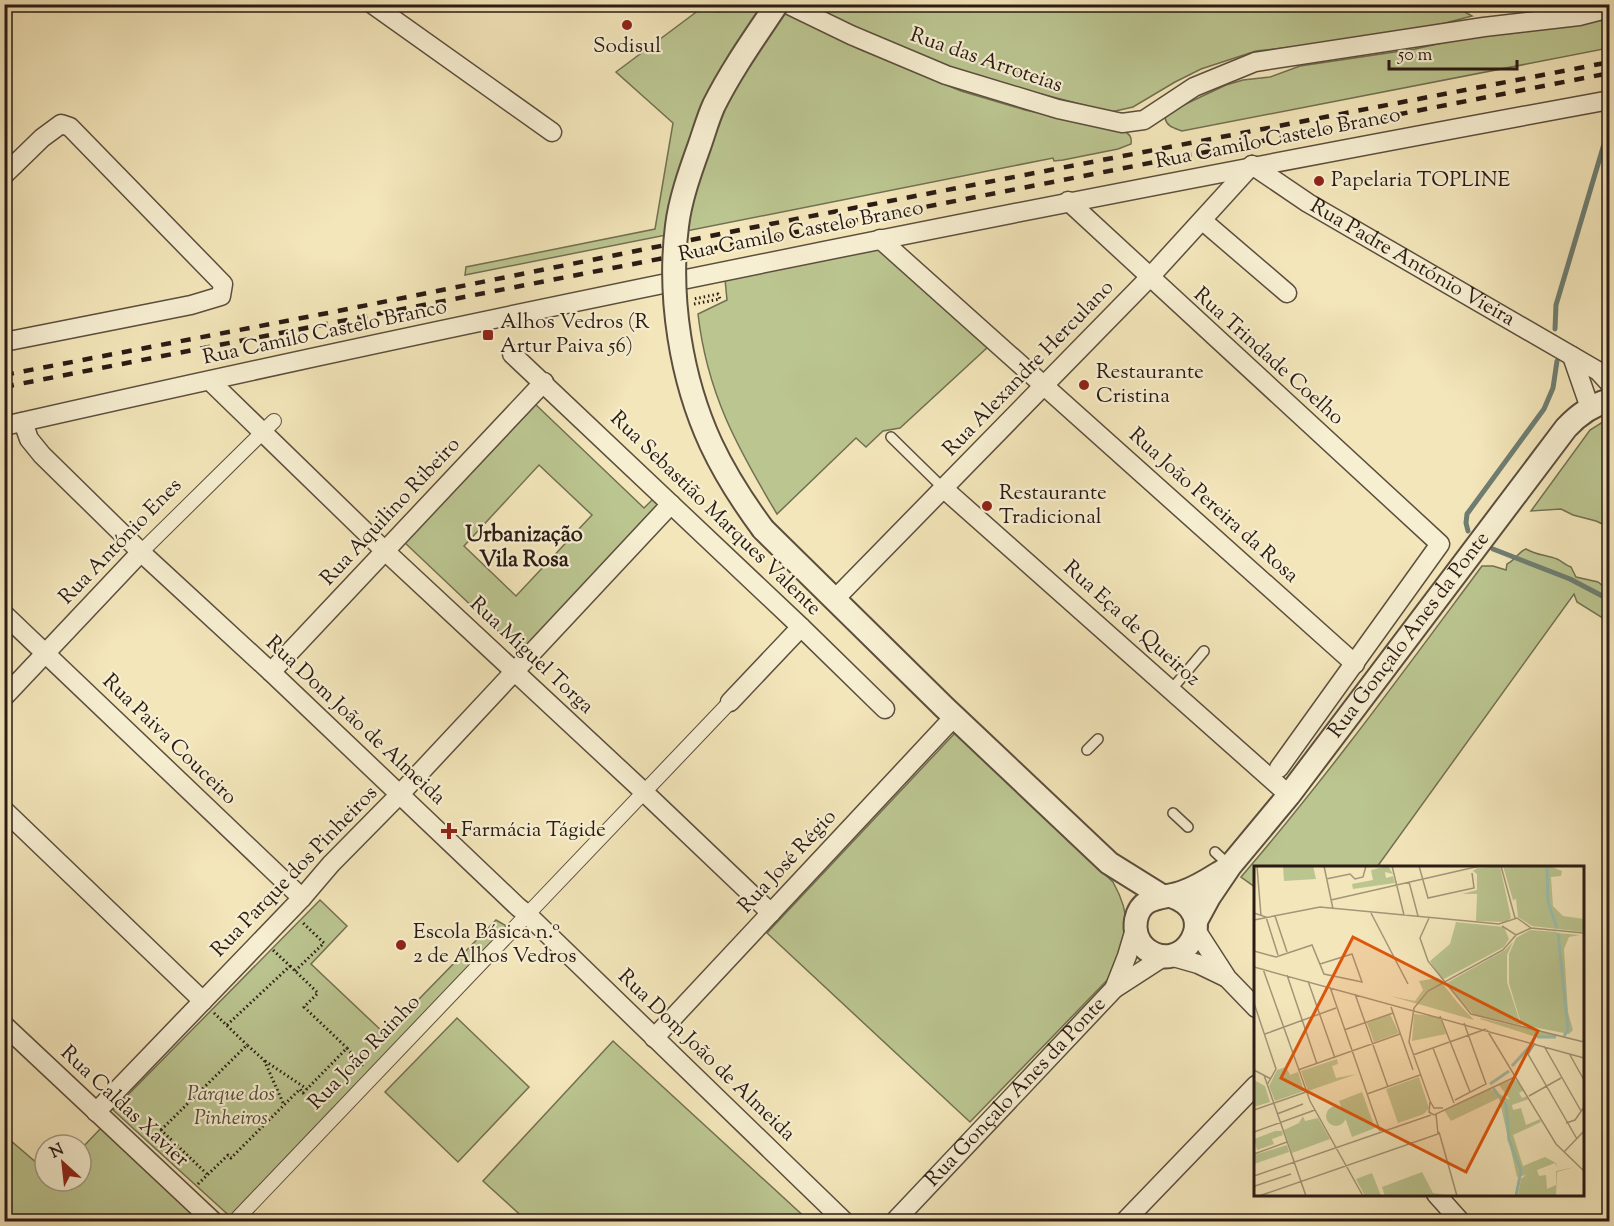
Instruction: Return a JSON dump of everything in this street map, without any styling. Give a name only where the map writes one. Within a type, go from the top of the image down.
[{"type":"street","points":[[372,4],[552,132]]},
{"type":"street","points":[[777,4],[744,52],[714,106],[691,169],[677,225],[674,274],[680,340],[691,392],[710,443],[736,492],[763,529],[954,717],[1109,863],[1166,896],[1188,904],[1196,925],[1227,978],[1254,1006]]},
{"type":"street","name":"Rua das Arroteias","points":[[787,4],[909,60],[969,83],[1050,107],[1112,122],[1132,123],[1144,120],[1194,87],[1255,62],[1484,27],[1579,16],[1610,8]]},
{"type":"street","name":"Rua Camilo Castelo Branco","points":[[4,426],[508,316],[880,239],[1252,165],[1610,100]]},
{"type":"street","points":[[4,175],[42,138],[61,124],[70,127],[223,284],[221,296],[191,305],[4,342]]},
{"type":"street","name":"Rua Alexandre Herculano","points":[[834,600],[1149,278],[1252,165]]},
{"type":"street","name":"Rua Padre António Vieira","points":[[1252,165],[1308,202],[1598,371],[1610,384]]},
{"type":"street","name":"Rua Trindade Coelho","points":[[1068,201],[1440,544],[1355,664]]},
{"type":"street","points":[[1203,221],[1287,293]]},
{"type":"street","name":"Rua João Pereira da Rosa","points":[[880,239],[1355,664]]},
{"type":"street","name":"Rua Sebastião Marques Valente","points":[[512,354],[885,709]]},
{"type":"street","points":[[1572,356],[1600,404]]},
{"type":"street","name":"Rua Miguel Torga","points":[[210,381],[267,426],[385,551],[644,792],[771,914]]},
{"type":"street","name":"Rua Aquilino Ribeiro","points":[[271,672],[544,382]]},
{"type":"street","name":"Rua Gonçalo Anes da Ponte","points":[[1222,859],[1289,795],[1547,453],[1575,419],[1600,404]]},
{"type":"street","name":"Rua Dom João de Almeida","points":[[23,422],[34,447],[141,552],[528,915],[845,1221]]},
{"type":"street","name":"Rua António Enes","points":[[4,697],[141,552],[267,426]]},
{"type":"street","name":"Rua Eça de Queiroz","points":[[943,488],[1289,795]]},
{"type":"street","name":"Rua Parque dos Pinheiros","points":[[96,1112],[263,939],[671,504]]},
{"type":"street","name":"Rua Paiva Couceiro","points":[[4,614],[296,904]]},
{"type":"street","points":[[730,702],[801,627]]},
{"type":"street","points":[[1279,768],[1355,664]]},
{"type":"street","name":"Rua João Rainho","points":[[234,1221],[730,702]]},
{"type":"street","name":"Rua José Régio","points":[[654,1038],[954,717]]},
{"type":"street","points":[[4,810],[203,1001]]},
{"type":"street","points":[[1114,989],[1145,903],[1153,898],[1194,887],[1222,859]]},
{"type":"street","points":[[1114,989],[1167,956],[1180,953],[1188,947],[1222,859]]},
{"type":"street","points":[[1109,863],[1120,880],[1136,924],[1137,938],[1142,946],[1149,952],[1198,963],[1227,978]]},
{"type":"street","name":"Rua Gonçalo Anes da Ponte","points":[[894,1221],[1114,989]]},
{"type":"street","name":"Rua Caldas Xavier","points":[[4,1025],[214,1221]]},
{"type":"street","points":[[1124,1221],[1254,1087]]},
{"type":"street","points":[[1438,1196],[1461,1221]]},
{"type":"lane","points":[[891,437],[943,488]]},
{"type":"lane","points":[[1171,690],[1204,651]]},
{"type":"lane","points":[[1087,750],[1098,739]]},
{"type":"lane","points":[[1173,813],[1188,827]]},
{"type":"path","points":[[718,294],[720,299],[693,302],[718,294]]},
{"type":"path","points":[[295,971],[324,943],[296,904]]},
{"type":"path","points":[[263,939],[318,993],[304,1007],[360,1061],[369,1078]]},
{"type":"path","points":[[227,1025],[290,966]]},
{"type":"path","points":[[203,1001],[264,1060],[307,1089]]},
{"type":"path","points":[[139,1152],[247,1045]]},
{"type":"path","points":[[186,1196],[228,1155],[231,1158],[300,1089],[303,1093],[347,1048]]},
{"type":"path","points":[[264,1060],[284,1105]]},
{"type":"path","points":[[161,1130],[207,1174]]},
{"type":"green space","points":[[1451,4],[1472,16],[1411,32],[1256,51],[1201,69],[1133,107],[1111,112],[967,75],[896,48],[807,5]]},
{"type":"green space","points":[[724,5],[769,5],[859,49],[961,91],[1025,110],[1123,131],[1130,136],[1131,144],[1118,149],[1063,160],[1054,161],[1053,158],[465,275],[466,267],[655,229],[673,123],[616,72],[699,10],[720,12]]},
{"type":"green space","points":[[1609,13],[1609,48],[1182,131],[1169,125],[1165,118],[1175,109],[1226,85],[1243,80],[1270,77],[1300,66],[1415,49],[1469,37]]},
{"type":"green space","points":[[882,247],[989,346],[900,428],[883,431],[866,447],[856,438],[777,514],[749,466],[716,394],[702,343],[698,314],[727,300],[725,279]]},
{"type":"green space","points":[[534,403],[644,508],[653,499],[658,505],[521,650],[516,648],[403,541]],"holes":[[[539,465],[592,515],[516,596],[464,546]]]},
{"type":"green space","points":[[1609,418],[1609,527],[1561,509],[1531,511],[1590,430]]},
{"type":"green space","points":[[1526,549],[1559,560],[1571,567],[1576,577],[1598,582],[1603,586],[1609,585],[1609,622],[1577,602],[1574,594],[1378,866],[1254,866],[1254,886],[1241,877],[1334,762],[1482,566],[1493,566],[1506,570],[1507,564]]},
{"type":"green space","points":[[955,733],[1113,882],[1124,906],[1126,917],[1123,948],[1114,973],[970,1122],[767,933]]},
{"type":"green space","name":"Parque dos Pinheiros","points":[[320,900],[347,926],[311,964],[385,1034],[496,920],[513,930],[235,1221],[113,1110]]},
{"type":"green space","points":[[457,1018],[529,1087],[458,1162],[385,1092]]},
{"type":"green space","points":[[613,1041],[809,1221],[527,1221],[483,1181]]},
{"type":"green space","points":[[101,1128],[200,1221],[5,1221],[4,1135],[33,1160],[33,1193],[93,1193],[93,1136]]},
{"type":"waterway","points":[[1555,329],[1556,305],[1610,124]]},
{"type":"waterway","points":[[1468,531],[1467,514],[1544,409],[1553,388],[1557,361]]},
{"type":"waterway","points":[[1493,549],[1570,579],[1610,600]]},
{"type":"railway","points":[[4,375],[1610,62]]},
{"type":"railway","points":[[4,387],[1610,73]]},
{"type":"place","name":"Sodisul","points":[[627,25]]},
{"type":"place","name":"Papelaria TOPLINE","points":[[1319,181]]},
{"type":"place","name":"Alhos Vedros (R Artur Paiva 56)","points":[[488,335]]},
{"type":"place","name":"Restaurante Cristina","points":[[1084,385]]},
{"type":"place","name":"Restaurante Tradicional","points":[[987,506]]},
{"type":"place","name":"Farmácia Tágide","points":[[449,831]]},
{"type":"place","name":"Escola Básica n.º 2 de Alhos Vedros","points":[[401,945]]},
{"type":"district","name":"Urbanização Vila Rosa","points":[[524,548]]}]
